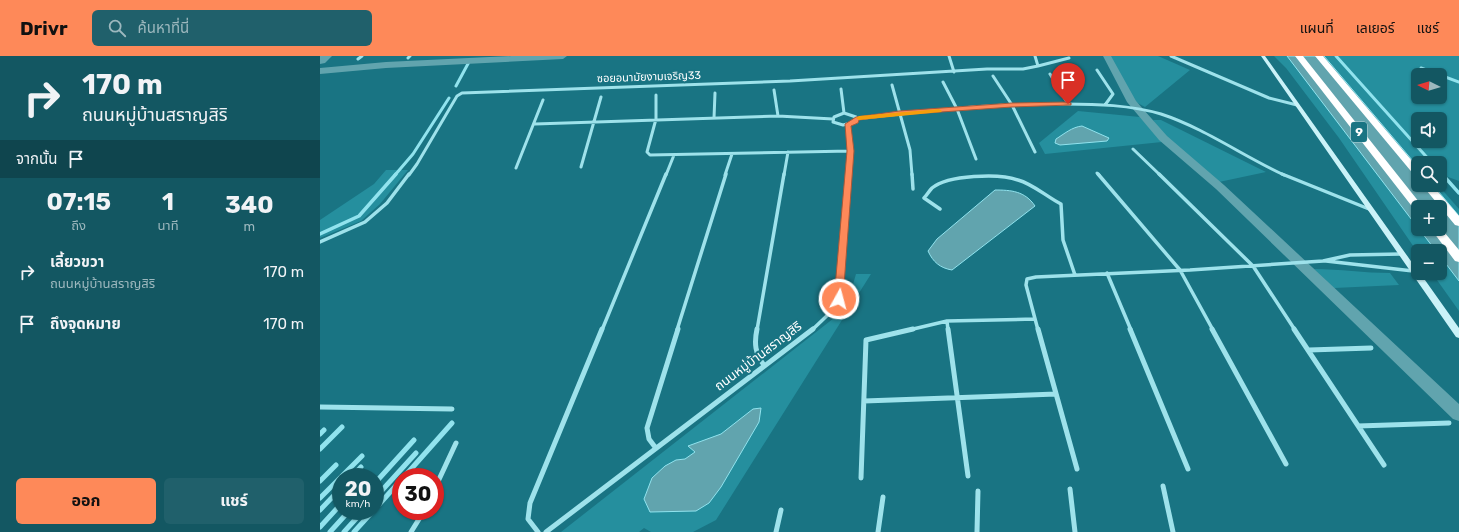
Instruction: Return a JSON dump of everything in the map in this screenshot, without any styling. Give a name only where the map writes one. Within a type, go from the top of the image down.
[{"type":"highway","name":"9","points":[[1299,56],[1412,200]]},
{"type":"highway","name":"9","points":[[1319,56],[1411,166]]},
{"type":"highway","points":[[1433,192],[1459,223]]},
{"type":"highway","points":[[1442,236],[1459,258]]},
{"type":"main road","points":[[1263,56],[1411,268]]},
{"type":"main road","points":[[1419,280],[1459,335]]},
{"type":"street","points":[[358,60],[362,56]]},
{"type":"street","points":[[949,56],[954,72]]},
{"type":"street","points":[[1035,56],[1038,66]]},
{"type":"street","points":[[1171,56],[1269,98],[1297,105]]},
{"type":"street","name":"ซอยอนามัยงามเจริญ33","points":[[320,242],[364,222],[387,203],[417,164],[457,96],[462,93],[790,81],[987,69],[1024,69],[1069,58]]},
{"type":"street","points":[[1097,70],[1113,94],[1105,105]]},
{"type":"street","points":[[1050,74],[1068,104]]},
{"type":"street","points":[[994,76],[1012,105],[1035,152]]},
{"type":"street","points":[[943,82],[957,109],[976,159]]},
{"type":"street","points":[[892,86],[910,150],[913,189]]},
{"type":"street","points":[[841,89],[844,113]]},
{"type":"street","points":[[774,90],[778,116]]},
{"type":"street","points":[[714,118],[715,93]]},
{"type":"street","points":[[656,95],[656,119],[648,154],[654,156],[850,151]]},
{"type":"street","points":[[581,167],[601,97]]},
{"type":"street","points":[[516,168],[535,124],[543,100]]},
{"type":"street","points":[[535,124],[778,116],[834,119],[836,123],[847,125],[855,122],[856,119],[899,113],[1012,105],[1105,105],[1135,109],[1162,115],[1184,124],[1297,182],[1369,209]]},
{"type":"street","points":[[834,119],[836,115],[844,113],[853,115],[856,119]]},
{"type":"street","name":"ถนนหมู่บ้านสราญสิริ","points":[[546,532],[655,447],[827,317],[834,309],[839,299],[850,151],[847,125]]},
{"type":"street","points":[[1133,149],[1253,266],[1384,465]]},
{"type":"street","points":[[764,365],[758,358],[755,350],[755,340],[788,152]]},
{"type":"street","points":[[655,447],[649,439],[647,428],[732,154]]},
{"type":"street","points":[[538,532],[528,519],[530,503],[674,155]]},
{"type":"street","points":[[1097,173],[1180,270],[1286,464]]},
{"type":"street","points":[[940,209],[924,198],[933,188],[954,180],[985,176],[1005,177],[1020,180],[1061,204],[1063,240],[1075,274]]},
{"type":"street","points":[[1077,469],[1026,285],[1027,278],[1075,274],[1253,266],[1323,261],[1350,255],[1401,254]]},
{"type":"street","points":[[1323,261],[1350,265],[1377,265],[1411,271]]},
{"type":"street","points":[[1107,273],[1188,469]]},
{"type":"street","points":[[861,478],[866,340],[947,322],[1035,319]]},
{"type":"street","points":[[947,322],[968,476]]},
{"type":"street","points":[[1309,350],[1371,348]]},
{"type":"street","points":[[864,401],[1056,394]]},
{"type":"street","points":[[320,408],[452,409]]},
{"type":"street","points":[[1358,426],[1449,423]]},
{"type":"street","points":[[444,469],[456,443]]},
{"type":"street","points":[[1163,486],[1172,532]]},
{"type":"street","points":[[1070,489],[1074,532]]},
{"type":"street","points":[[977,532],[978,491]]},
{"type":"street","points":[[878,532],[883,496]]},
{"type":"street","points":[[776,532],[781,510]]},
{"type":"street","points":[[411,532],[418,520]]},
{"type":"shaded area","points":[[1110,56],[1158,56],[1190,70],[1145,107],[1134,101]]},
{"type":"shaded area","points":[[1274,56],[1459,56],[1459,181],[1447,177],[1447,156],[1411,156],[1411,192],[1444,192],[1459,209],[1459,311],[1437,280],[1447,280],[1447,244],[1412,244],[1339,138],[1286,68]]},
{"type":"shaded area","points":[[1287,56],[1324,56],[1411,159],[1411,192],[1439,192],[1446,200],[1411,200],[1411,219]]},
{"type":"shaded area","points":[[1078,111],[1140,117],[1162,142],[1045,154],[1039,143]]},
{"type":"shaded area","points":[[1153,120],[1161,120],[1266,172],[1219,182],[1166,139]]},
{"type":"shaded area","points":[[1082,126],[1109,138],[1107,141],[1060,145],[1055,143],[1056,139],[1065,133]]},
{"type":"shaded area","points":[[386,170],[408,170],[380,204],[361,221],[320,238],[320,220],[374,184]]},
{"type":"shaded area","points":[[995,190],[1007,190],[1022,194],[1035,206],[952,270],[937,264],[928,251],[937,239]]},
{"type":"shaded area","points":[[1447,202],[1459,216],[1459,281],[1447,265],[1447,244],[1431,244],[1424,236],[1447,236]]},
{"type":"shaded area","points":[[1314,269],[1390,273],[1399,285],[1334,288]]},
{"type":"shaded area","points":[[856,274],[871,274],[716,520],[693,532],[651,532],[644,528],[639,532],[561,532],[834,318],[849,298]]},
{"type":"shaded area","points":[[761,408],[759,422],[721,487],[709,503],[696,511],[650,512],[644,499],[652,478],[665,466],[676,460],[685,459],[695,452],[688,446],[721,434],[753,409]]},
{"type":"waterway","points":[[320,60],[325,56]]},
{"type":"waterway","points":[[320,71],[386,65],[563,56]]},
{"type":"waterway","points":[[1107,56],[1132,102],[1163,138],[1220,187],[1459,414]]},
{"type":"waterway","points":[[1336,56],[1426,156]]},
{"type":"waterway","points":[[456,86],[470,60]]},
{"type":"waterway","points":[[1447,78],[1459,82]]},
{"type":"waterway","points":[[395,175],[413,154],[449,98]]},
{"type":"waterway","points":[[320,234],[359,216],[396,174]]},
{"type":"waterway","points":[[1447,180],[1459,193]]},
{"type":"waterway","points":[[412,468],[452,423]]},
{"type":"waterway","points":[[320,449],[342,427]]},
{"type":"waterway","points":[[320,434],[324,430]]},
{"type":"waterway","points":[[384,473],[414,440]]},
{"type":"waterway","points":[[384,488],[416,453]]},
{"type":"waterway","points":[[320,498],[362,456]]},
{"type":"waterway","points":[[320,481],[336,465]]},
{"type":"waterway","points":[[384,499],[392,490]]},
{"type":"waterway","points":[[320,510],[332,497]]},
{"type":"waterway","points":[[320,527],[332,514]]},
{"type":"waterway","points":[[330,532],[341,520]]},
{"type":"waterway","points":[[344,532],[355,520]]},
{"type":"waterway","points":[[354,532],[365,520]]},
{"type":"slow traffic","points":[[859,118],[899,113],[939,111]]},
{"type":"route","points":[[839,299],[850,151],[847,125],[852,124],[856,119],[899,113],[1012,105],[1068,104]]}]
